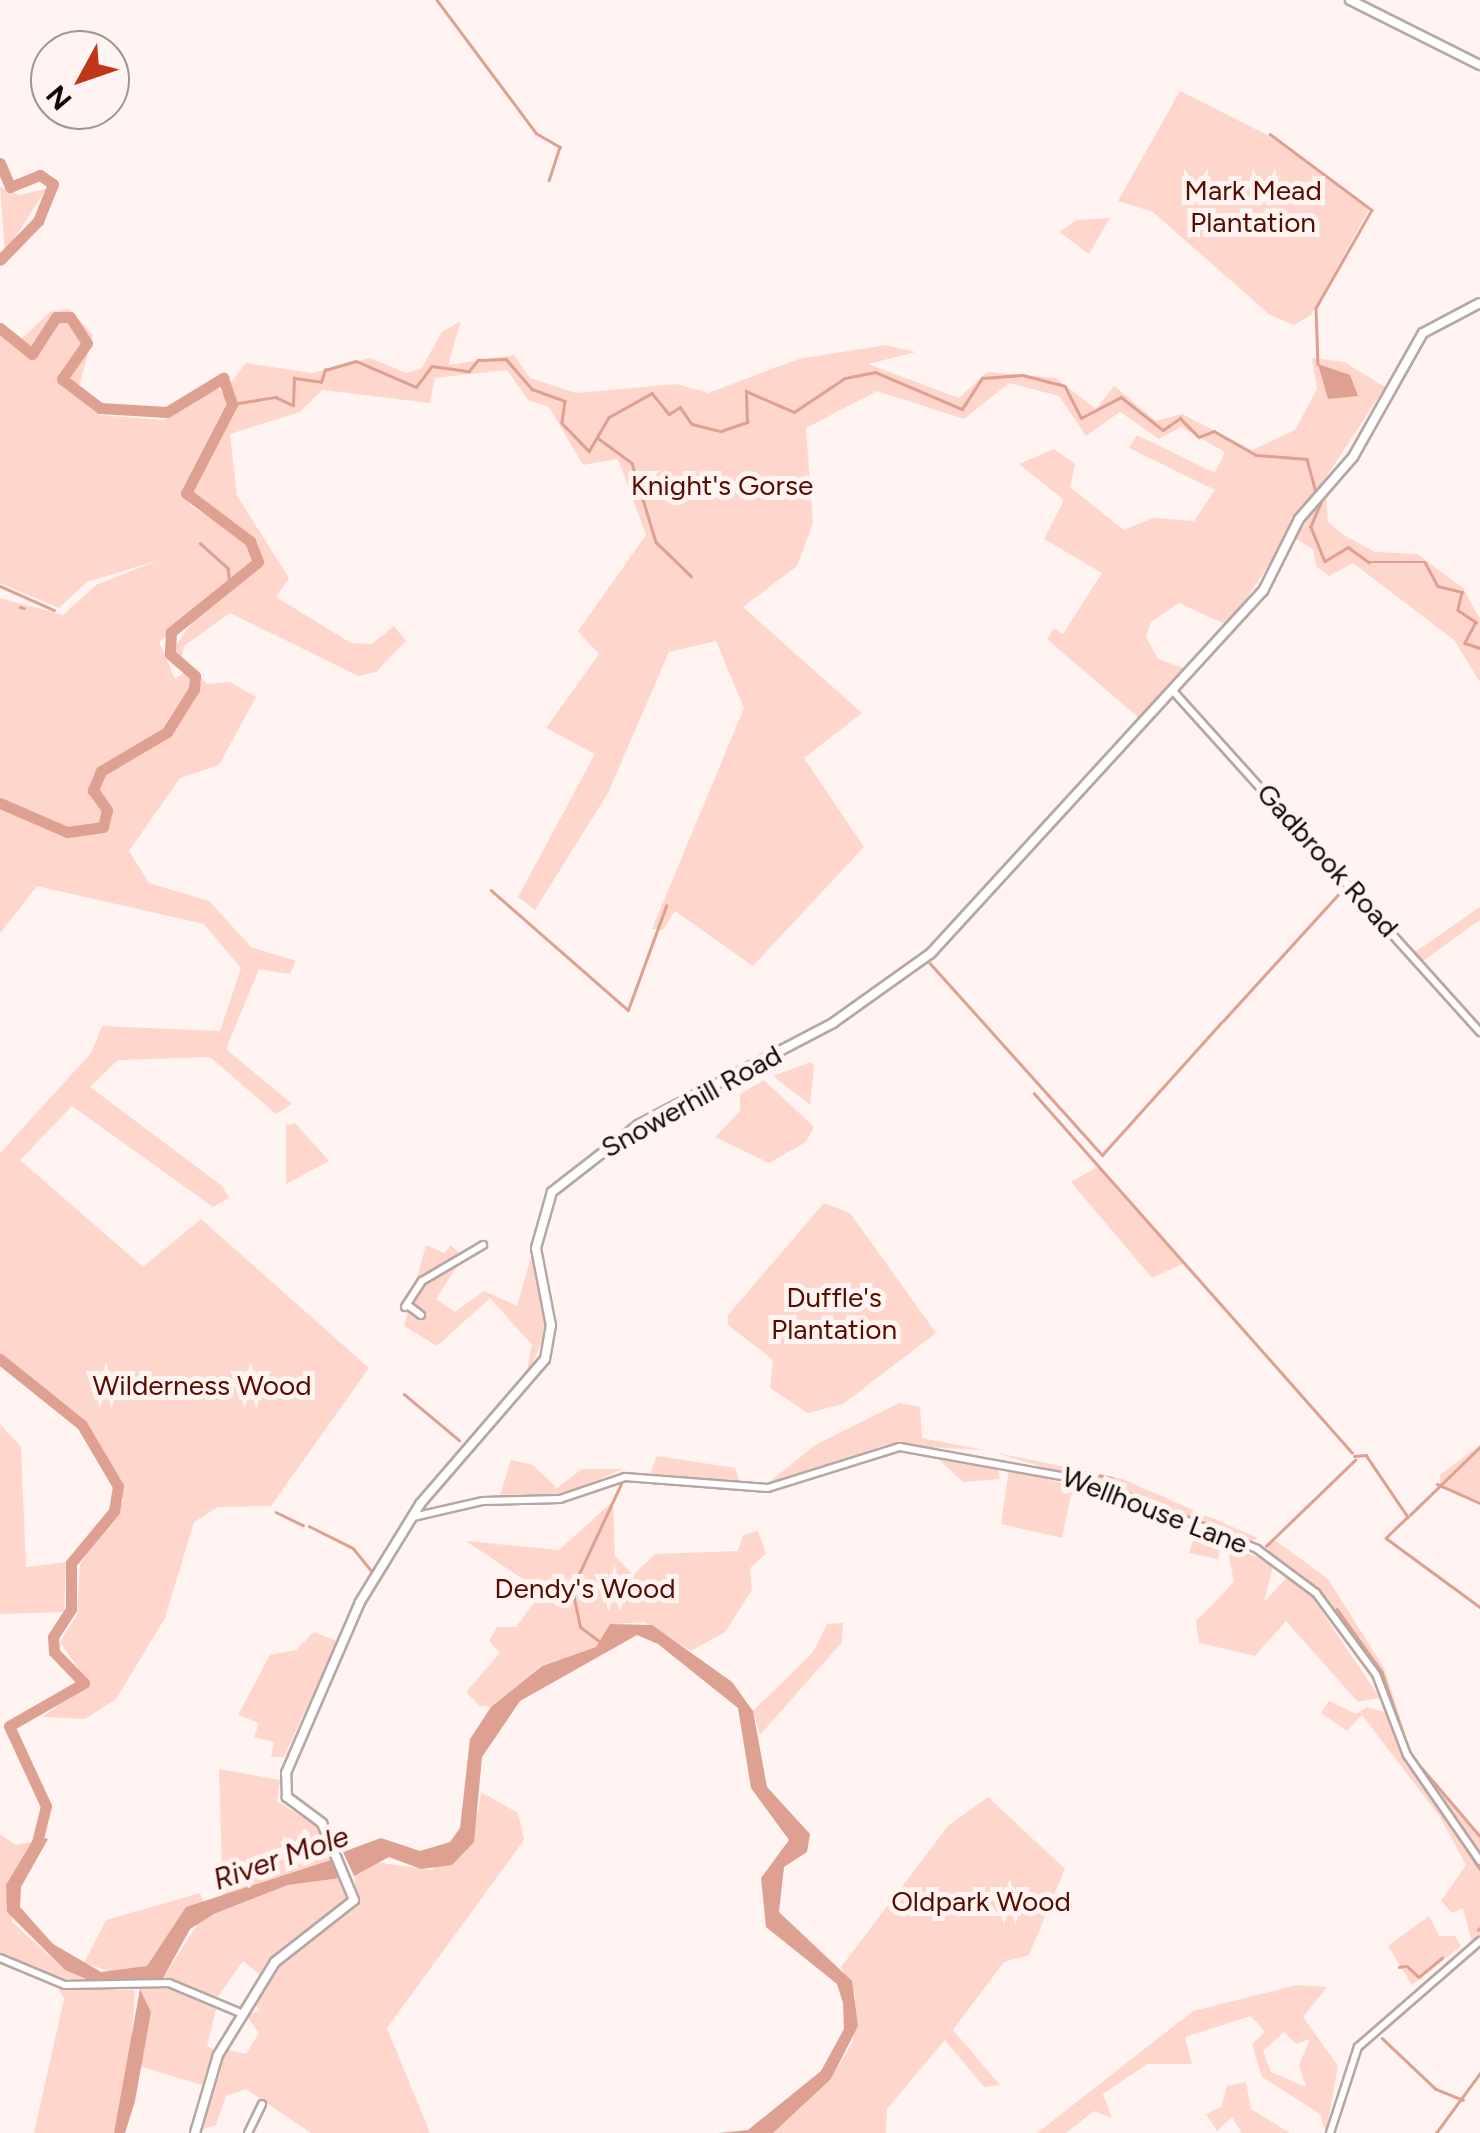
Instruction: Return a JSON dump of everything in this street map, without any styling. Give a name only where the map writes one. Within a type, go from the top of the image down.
[{"type":"street","points":[[1350,0],[1480,66]]},
{"type":"street","name":"Snowerhill Road","points":[[243,2014],[284,1952],[351,1906],[352,1880],[340,1855],[322,1823],[287,1797],[286,1773],[360,1602],[412,1517],[426,1495],[545,1359],[551,1326],[537,1234],[570,1172],[912,970],[1263,592],[1299,519],[1353,457],[1423,333],[1480,303]]},
{"type":"street","name":"Gadbrook Road","points":[[1173,691],[1480,1032]]},
{"type":"street","points":[[421,1314],[407,1306],[422,1281],[483,1245]]},
{"type":"street","name":"Wellhouse Lane","points":[[412,1517],[437,1508],[560,1499],[625,1477],[768,1488],[913,1446],[1050,1470],[1160,1506],[1257,1549],[1326,1604],[1376,1674],[1418,1773],[1480,1861]]},
{"type":"street","points":[[426,1495],[437,1508]]},
{"type":"street","points":[[1330,2133],[1358,2048],[1480,1941]]},
{"type":"street","points":[[0,1958],[65,1985],[169,1984],[243,2014],[210,2073],[195,2133]]},
{"type":"street","points":[[248,2133],[262,2104]]},
{"type":"green space","name":"Mark Mead Plantation","points":[[1180,91],[1283,143],[1369,209],[1311,315],[1294,325],[1270,315],[1153,212],[1118,201]]},
{"type":"green space","points":[[0,187],[19,195],[46,189],[5,253]]},
{"type":"green space","points":[[1110,218],[1089,254],[1059,232],[1077,220]]},
{"type":"green space","name":"Wilderness Wood","points":[[69,309],[93,335],[79,386],[100,403],[99,415],[164,420],[216,387],[229,398],[183,488],[190,505],[247,543],[255,560],[159,642],[175,679],[191,667],[207,684],[230,682],[256,697],[219,765],[180,778],[129,851],[149,883],[209,901],[251,947],[296,961],[290,974],[259,969],[226,1049],[292,1104],[276,1114],[210,1057],[118,1060],[90,1087],[222,1186],[229,1198],[213,1207],[72,1106],[20,1160],[143,1267],[201,1219],[369,1368],[271,1506],[218,1507],[194,1522],[165,1618],[116,1699],[85,1719],[42,1717],[89,1684],[60,1642],[77,1615],[80,1564],[124,1500],[82,1425],[0,1359],[0,1153],[91,1053],[102,1026],[220,1031],[241,968],[204,924],[37,886],[0,933],[0,598],[63,615],[96,585],[159,560],[87,582],[59,608],[0,583],[0,333],[17,343],[50,312]]},
{"type":"green space","name":"Knight's Gorse","points":[[461,321],[448,365],[514,355],[530,378],[576,393],[677,384],[708,393],[799,359],[885,345],[916,352],[868,364],[959,398],[987,372],[1056,378],[1096,409],[1114,386],[1156,421],[1182,414],[1252,450],[1295,430],[1317,389],[1312,358],[1344,362],[1385,387],[1234,618],[1227,625],[1179,603],[1151,622],[1146,637],[1158,659],[1186,669],[1140,719],[1047,639],[1054,628],[1063,634],[1102,573],[1044,539],[1064,500],[1019,464],[1054,449],[1075,464],[1070,487],[1124,530],[1153,518],[1194,521],[1215,490],[1129,448],[1137,435],[1215,473],[1225,452],[1181,427],[1159,439],[1120,412],[1086,436],[1059,396],[1009,383],[964,419],[877,391],[806,428],[813,523],[797,566],[743,607],[862,713],[804,758],[864,847],[753,966],[675,911],[663,930],[652,929],[744,708],[716,641],[669,652],[608,793],[535,910],[518,897],[595,754],[546,728],[599,654],[578,631],[646,535],[618,459],[583,465],[549,407],[528,400],[507,370],[435,378],[430,403],[322,390],[300,412],[230,434],[237,496],[289,578],[276,597],[351,643],[372,644],[394,626],[406,641],[376,672],[358,676],[230,613],[184,646],[181,660],[173,649],[203,608],[265,564],[250,537],[207,511],[189,486],[232,409],[230,384],[246,363],[312,373],[370,358],[406,373],[421,369],[442,332]]},
{"type":"green space","points":[[1326,496],[1328,522],[1342,534],[1375,552],[1417,554],[1463,588],[1480,619],[1480,682],[1454,640],[1353,563],[1329,576],[1316,566],[1313,549],[1294,538]]},
{"type":"green space","points":[[1480,907],[1480,920],[1423,961],[1415,952]]},
{"type":"green space","points":[[811,1062],[814,1067],[810,1105],[773,1076]]},
{"type":"green space","points":[[764,1080],[814,1127],[806,1142],[769,1163],[715,1137],[740,1111],[740,1094]]},
{"type":"green space","points":[[295,1123],[329,1161],[286,1184],[286,1125]]},
{"type":"green space","points":[[1099,1166],[1184,1263],[1152,1278],[1071,1182]]},
{"type":"green space","name":"Duffle's Plantation","points":[[824,1203],[850,1213],[936,1333],[843,1404],[808,1413],[770,1388],[773,1360],[728,1325],[728,1315]]},
{"type":"green space","points":[[426,1245],[444,1253],[451,1245],[463,1257],[436,1299],[455,1312],[484,1291],[517,1306],[532,1254],[548,1325],[524,1386],[532,1345],[490,1298],[437,1346],[404,1326]]},
{"type":"green space","points":[[899,1403],[920,1407],[922,1438],[984,1450],[886,1445],[767,1484],[815,1445]]},
{"type":"green space","points":[[0,1424],[21,1447],[26,1567],[66,1562],[64,1612],[0,1614]]},
{"type":"green space","points":[[1480,1445],[1480,1501],[1440,1486],[1440,1475]]},
{"type":"green space","points":[[993,1452],[1122,1479],[1258,1538],[1246,1543],[1155,1501]]},
{"type":"green space","points":[[657,1456],[735,1468],[741,1486],[650,1474]]},
{"type":"green space","points":[[938,1459],[998,1468],[1000,1479],[963,1482]]},
{"type":"green space","points":[[511,1460],[533,1465],[557,1488],[582,1469],[623,1469],[557,1497],[500,1495]]},
{"type":"green space","points":[[1009,1468],[1182,1518],[1221,1543],[1218,1559],[1189,1553],[1194,1538],[1157,1512],[1104,1498],[1071,1495],[1062,1538],[1001,1524]]},
{"type":"green space","name":"Dendy's Wood","points":[[613,1501],[615,1556],[633,1575],[655,1554],[738,1551],[743,1535],[758,1531],[766,1554],[750,1568],[752,1590],[725,1632],[691,1651],[645,1622],[611,1624],[596,1647],[541,1666],[491,1707],[480,1706],[466,1692],[500,1653],[489,1641],[497,1627],[516,1627],[542,1592],[466,1541],[559,1550]]},
{"type":"green space","points":[[1272,1538],[1328,1579],[1384,1668],[1412,1754],[1480,1838],[1480,1857],[1409,1755],[1378,1673],[1327,1602],[1267,1552]]},
{"type":"green space","points":[[1227,1547],[1274,1562],[1264,1602],[1288,1576],[1310,1594],[1380,1698],[1358,1702],[1286,1621],[1255,1656],[1199,1643],[1196,1621],[1234,1582]]},
{"type":"green space","points":[[843,1623],[842,1642],[760,1735],[753,1711],[813,1652],[827,1624]]},
{"type":"green space","points":[[314,1632],[337,1641],[284,1757],[271,1757],[274,1742],[254,1737],[259,1723],[238,1715],[270,1655],[296,1650]]},
{"type":"green space","points":[[1329,1701],[1356,1714],[1367,1707],[1388,1713],[1406,1759],[1480,1866],[1480,1937],[1472,1943],[1463,1908],[1452,1913],[1441,1901],[1466,1865],[1440,1817],[1362,1715],[1347,1731],[1321,1713]]},
{"type":"green space","points":[[219,1769],[280,1780],[277,1801],[316,1826],[337,1858],[223,1899]]},
{"type":"green space","points":[[481,1792],[518,1813],[524,1840],[387,2028],[430,2133],[311,2133],[246,2089],[226,2096],[216,2125],[200,2130],[225,2049],[246,2054],[259,2033],[247,2016],[260,2010],[254,2004],[270,1973],[358,1906],[354,1876],[375,1862],[432,1870],[478,1813]]},
{"type":"green space","name":"Oldpark Wood","points":[[988,1797],[1065,1869],[1029,1955],[1004,1962],[953,2030],[1000,2085],[984,2087],[945,2040],[887,2109],[886,2133],[773,2133],[831,2079],[853,2041],[855,1994],[841,1967],[948,1826]]},
{"type":"green space","points":[[0,1834],[16,1845],[36,1841],[6,1885],[12,1922],[65,1970],[103,1986],[61,1982],[0,1955]]},
{"type":"green space","points":[[348,1877],[348,1902],[260,1975],[243,1961],[217,1998],[162,1980],[200,1920],[288,1885]]},
{"type":"green space","points":[[200,1893],[204,1903],[186,1907],[147,1966],[115,1973],[84,1963],[106,1920]]},
{"type":"green space","points":[[1429,1916],[1439,1936],[1455,1936],[1461,1946],[1412,1985],[1388,1946]]},
{"type":"green space","points":[[165,1985],[217,2005],[207,2046],[217,2051],[202,2085],[139,2066],[151,2012],[140,1989]]},
{"type":"green space","points":[[1297,1985],[1327,1987],[1303,2017],[1338,2066],[1326,2133],[1320,2114],[1262,2077],[1252,2044],[1265,2032],[1251,2016],[1185,2037],[1192,2064],[1147,2064],[1103,2094],[1112,2118],[1094,2111],[1066,2133],[1037,2133],[1193,2011]],"holes":[[[1284,2032],[1296,2044],[1310,2039],[1299,2065],[1306,2087],[1271,2072],[1263,2051]]]},
{"type":"green space","points":[[58,1987],[135,1990],[128,2088],[114,2133],[34,2133],[64,1999]]},
{"type":"green space","points":[[1246,2082],[1251,2109],[1290,2133],[1242,2133],[1232,2117],[1217,2131],[1206,2114],[1221,2107],[1227,2086]]},
{"type":"shaded area","points":[[1318,364],[1350,375],[1358,396],[1328,399]]},
{"type":"shaded area","points":[[610,1624],[652,1625],[732,1682],[753,1711],[767,1787],[810,1834],[807,1852],[784,1867],[779,1912],[852,1981],[858,2026],[831,2079],[773,2133],[718,2133],[748,2130],[821,2071],[844,2029],[843,2003],[837,1984],[766,1927],[761,1878],[789,1840],[751,1788],[738,1708],[658,1644],[637,1635],[520,1701],[482,1757],[474,1842],[452,1865],[421,1869],[389,1857],[354,1876],[343,1852],[381,1838],[420,1851],[450,1842],[460,1828],[470,1739],[491,1707],[542,1666],[596,1647]]},
{"type":"shaded area","points":[[36,1835],[48,1839],[21,1887],[20,1907],[53,1944],[101,1972],[147,1966],[186,1907],[337,1858],[348,1877],[288,1885],[214,1914],[190,1929],[162,1980],[103,1986],[65,1970],[7,1912],[6,1885]]},
{"type":"shaded area","points":[[140,1989],[151,2012],[135,2101],[125,2133],[114,2133]]},
{"type":"waterway","points":[[437,0],[536,133],[560,147],[549,180]]},
{"type":"waterway","points":[[1270,134],[1372,210],[1316,308],[1318,364]]},
{"type":"waterway","name":"River Mole","points":[[0,163],[10,187],[40,175],[53,184],[38,221],[0,260]]},
{"type":"waterway","name":"River Mole","points":[[0,328],[32,354],[56,317],[70,317],[87,343],[62,379],[100,408],[167,412],[223,378],[232,404],[186,493],[250,541],[258,562],[171,632],[170,654],[195,676],[194,689],[167,732],[101,771],[93,790],[107,810],[103,827],[67,832],[0,803]]},
{"type":"waterway","points":[[232,404],[275,397],[293,405],[294,378],[321,382],[325,370],[356,361],[416,387],[432,366],[469,371],[478,360],[506,359],[532,389],[565,401],[562,423],[589,451],[609,417],[652,393],[669,414],[680,407],[692,424],[721,431],[747,422],[746,391],[794,412],[845,378],[875,372],[962,409],[982,378],[1023,375],[1065,386],[1081,418],[1121,397],[1163,430],[1180,418],[1199,437],[1214,431],[1256,455],[1307,459],[1316,492]]},
{"type":"waterway","points":[[598,438],[632,463],[656,542],[691,576]]},
{"type":"waterway","points":[[1321,503],[1311,527],[1325,561],[1348,547],[1369,562],[1425,562],[1438,586],[1462,592],[1458,610],[1476,622],[1465,643],[1480,648]]},
{"type":"waterway","points":[[200,543],[228,568],[230,585]]},
{"type":"waterway","points":[[0,586],[54,610]]},
{"type":"waterway","points":[[20,607],[24,608]]},
{"type":"waterway","points":[[1087,777],[1096,767]]},
{"type":"waterway","points":[[1223,1021],[1346,886]]},
{"type":"waterway","points":[[491,890],[628,1010],[666,906]]},
{"type":"waterway","points":[[930,963],[1102,1155],[1221,1023]]},
{"type":"waterway","points":[[1034,1093],[1352,1453]]},
{"type":"waterway","name":"River Mole","points":[[0,1359],[82,1425],[118,1486],[114,1511],[71,1563],[71,1609],[53,1637],[54,1652],[84,1683],[9,1726],[46,1806],[36,1846]]},
{"type":"waterway","points":[[404,1394],[459,1440]]},
{"type":"waterway","points":[[1410,1515],[1480,1447]]},
{"type":"waterway","points":[[1354,1456],[1366,1455],[1408,1517],[1386,1538],[1480,1607]]},
{"type":"waterway","points":[[1266,1546],[1355,1460]]},
{"type":"waterway","points":[[1063,1467],[1112,1478]]},
{"type":"waterway","points":[[601,1643],[580,1627],[572,1589],[621,1484]]},
{"type":"waterway","points":[[1437,1484],[1480,1503]]},
{"type":"waterway","points":[[276,1512],[303,1525]]},
{"type":"waterway","points":[[309,1526],[353,1548],[371,1570]]},
{"type":"waterway","points":[[1337,1609],[1382,1672],[1410,1754],[1480,1836]]},
{"type":"waterway","points":[[1458,1835],[1480,1869]]},
{"type":"waterway","points":[[1407,1966],[1419,1977],[1442,1958]]},
{"type":"waterway","points":[[1399,1967],[1404,1966]]},
{"type":"waterway","points":[[1382,2038],[1436,2089],[1463,2100]]},
{"type":"waterway","points":[[1436,2133],[1480,2073]]}]
